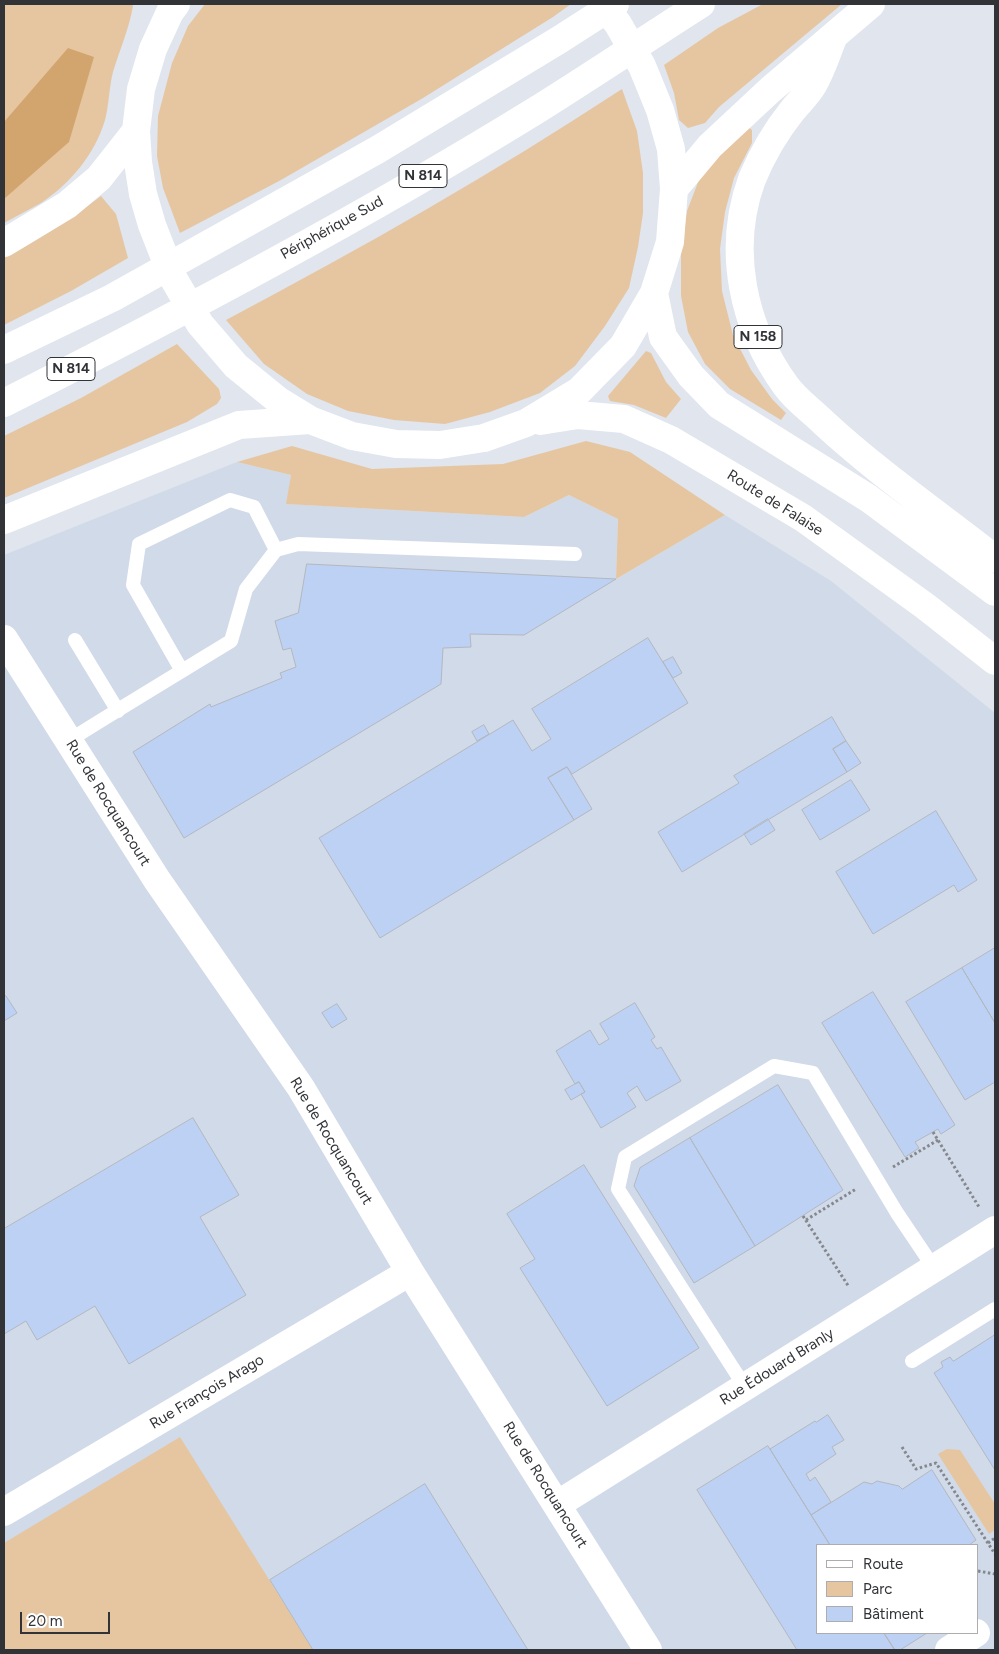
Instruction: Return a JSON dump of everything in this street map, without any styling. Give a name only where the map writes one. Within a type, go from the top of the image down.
[{"type":"main road","points":[[176,4],[170,12],[152,49],[141,89],[136,130],[138,162],[143,194],[152,225],[172,276],[200,324],[236,366],[279,401],[310,420],[352,436],[404,444],[440,445],[484,438],[526,424],[579,391],[622,346],[654,293],[670,242],[674,190],[671,149],[660,110],[642,66],[618,24],[602,4]]},
{"type":"main road","points":[[4,350],[112,298],[377,150],[615,4]]},
{"type":"main road","name":"Périphérique Sud","points":[[4,403],[137,335],[350,219],[535,111],[702,4]]},
{"type":"main road","points":[[674,190],[710,146],[770,90],[871,4]]},
{"type":"main road","name":"N 158","points":[[834,36],[813,84],[765,150],[752,180],[743,212],[740,250],[742,285],[749,315],[765,354],[787,388],[848,446],[995,559]]},
{"type":"main road","points":[[4,243],[67,205],[99,178],[136,130]]},
{"type":"main road","points":[[654,293],[663,337],[691,376],[719,405],[868,498],[995,592]]},
{"type":"main road","name":"Route de Falaise","points":[[526,424],[578,415],[624,419],[671,440],[803,518],[925,606],[995,661]]},
{"type":"main road","points":[[4,520],[240,425],[310,420]]},
{"type":"main road","name":"Rue de Rocquancourt","points":[[4,639],[157,880],[301,1088],[410,1272],[558,1504],[648,1650]]},
{"type":"main road","name":"Rue Édouard Branly","points":[[558,1504],[934,1268],[988,1220]]},
{"type":"main road","name":"Rue François Arago","points":[[4,1512],[410,1272]]},
{"type":"main road","points":[[979,1631],[995,1621]]},
{"type":"main road","points":[[949,1650],[974,1634]]},
{"type":"lane","points":[[182,671],[133,585],[139,544],[230,500],[254,507],[276,550]]},
{"type":"lane","points":[[68,741],[231,640],[246,589],[276,550],[298,544],[576,554]]},
{"type":"lane","points":[[75,640],[118,711]]},
{"type":"lane","points":[[745,1387],[618,1189],[626,1157],[774,1066],[813,1074],[897,1213],[934,1268]]},
{"type":"lane","points":[[912,1361],[995,1309]]},
{"type":"path","points":[[932,1132],[988,1220]]},
{"type":"path","points":[[803,1216],[852,1292]]},
{"type":"path","points":[[902,1447],[916,1469],[936,1462],[995,1554]]},
{"type":"path","points":[[988,1543],[995,1538]]},
{"type":"path","points":[[979,1571],[995,1574]]},
{"type":"shaded area","points":[[68,48],[94,57],[69,142],[4,199],[4,122]]},
{"type":"shaded area","points":[[237,462],[291,475],[287,504],[524,517],[569,495],[618,519],[616,579],[725,515],[831,581],[995,713],[995,1650],[4,1650],[4,555]]},
{"type":"green space","points":[[4,4],[132,4],[133,6],[127,31],[113,72],[105,120],[95,145],[80,167],[62,187],[41,203],[4,223]]},
{"type":"green space","points":[[205,4],[571,4],[423,98],[281,180],[180,233],[163,188],[157,156],[158,116],[172,63],[188,26]]},
{"type":"green space","points":[[763,4],[842,4],[719,107],[705,123],[688,128],[679,120],[674,93],[664,65],[718,28]]},
{"type":"green space","points":[[622,89],[637,131],[643,173],[643,213],[629,288],[605,326],[575,366],[540,393],[490,412],[445,424],[394,420],[348,411],[307,394],[264,364],[226,320],[427,209]]},
{"type":"green space","points":[[747,126],[752,130],[752,143],[734,178],[725,212],[720,249],[722,291],[733,335],[751,370],[772,399],[786,413],[781,420],[730,389],[705,364],[688,332],[681,296],[681,254],[687,211],[700,177]]},
{"type":"green space","points":[[101,196],[116,214],[128,258],[71,291],[4,325],[4,258],[54,229]]},
{"type":"green space","points":[[177,344],[219,389],[221,398],[217,404],[187,422],[4,498],[4,436],[81,398]]},
{"type":"green space","points":[[646,351],[651,353],[666,382],[681,399],[666,418],[634,405],[610,401],[608,396]]},
{"type":"green space","points":[[586,441],[630,452],[725,515],[616,579],[618,519],[569,495],[524,517],[286,504],[291,475],[237,462],[292,446],[372,469],[503,464]]},
{"type":"green space","points":[[180,1437],[313,1650],[4,1650],[4,1543]]},
{"type":"green space","points":[[947,1449],[960,1450],[995,1504],[995,1530],[989,1534],[938,1454]]},
{"type":"building","points":[[307,564],[616,579],[524,635],[470,634],[471,647],[443,648],[441,684],[184,838],[133,752],[210,704],[211,707],[282,678],[280,673],[296,667],[291,648],[283,650],[275,621],[298,613]]},
{"type":"building","points":[[648,638],[688,703],[572,774],[567,767],[548,778],[574,820],[380,938],[319,838],[513,720],[532,751],[551,739],[532,709]]},
{"type":"building","points":[[673,657],[682,673],[673,678],[663,662]]},
{"type":"building","points":[[832,717],[846,741],[833,749],[847,772],[682,872],[658,832],[739,783],[734,776]]},
{"type":"building","points":[[484,725],[489,734],[477,741],[472,732]]},
{"type":"building","points":[[846,741],[861,763],[847,772],[833,749]]},
{"type":"building","points":[[567,767],[592,809],[574,820],[548,778]]},
{"type":"building","points":[[851,780],[870,810],[820,840],[802,810]]},
{"type":"building","points":[[936,811],[977,880],[958,892],[954,885],[873,934],[836,872]]},
{"type":"building","points":[[768,819],[775,830],[751,845],[744,834]]},
{"type":"building","points":[[995,948],[995,1023],[962,968]]},
{"type":"building","points":[[962,968],[995,1023],[995,1082],[965,1100],[906,1002]]},
{"type":"building","points":[[873,992],[955,1125],[941,1134],[938,1129],[915,1142],[919,1148],[905,1157],[822,1023]]},
{"type":"building","points":[[6,996],[17,1013],[4,1021],[4,997]]},
{"type":"building","points":[[635,1003],[655,1037],[651,1040],[657,1049],[661,1047],[681,1081],[646,1101],[637,1086],[627,1093],[636,1107],[601,1128],[581,1094],[585,1092],[579,1082],[575,1084],[556,1051],[590,1030],[599,1045],[609,1039],[600,1024]]},
{"type":"building","points":[[337,1004],[347,1019],[332,1028],[322,1013]]},
{"type":"building","points":[[579,1082],[585,1092],[571,1100],[565,1090]]},
{"type":"building","points":[[778,1085],[843,1190],[755,1246],[690,1138]]},
{"type":"building","points":[[193,1118],[239,1195],[200,1217],[246,1295],[129,1364],[95,1306],[37,1340],[26,1321],[4,1334],[4,1229]]},
{"type":"building","points":[[690,1138],[755,1246],[694,1283],[634,1186],[640,1168]]},
{"type":"building","points":[[584,1165],[699,1348],[607,1406],[520,1268],[535,1259],[507,1214]]},
{"type":"building","points":[[995,1335],[995,1470],[934,1373],[943,1367],[941,1362],[950,1357],[953,1361]]},
{"type":"building","points":[[828,1415],[844,1440],[832,1447],[836,1454],[806,1474],[810,1481],[815,1477],[831,1502],[811,1515],[770,1449]]},
{"type":"building","points":[[768,1446],[829,1544],[816,1544],[816,1634],[885,1634],[895,1650],[797,1650],[697,1490]]},
{"type":"building","points":[[932,1470],[976,1540],[970,1544],[829,1544],[811,1515],[864,1482],[872,1484],[877,1481],[899,1486],[902,1489]]},
{"type":"building","points":[[425,1484],[528,1650],[313,1650],[270,1580]]},
{"type":"building","points":[[885,1634],[925,1634],[900,1650],[895,1650]]}]
